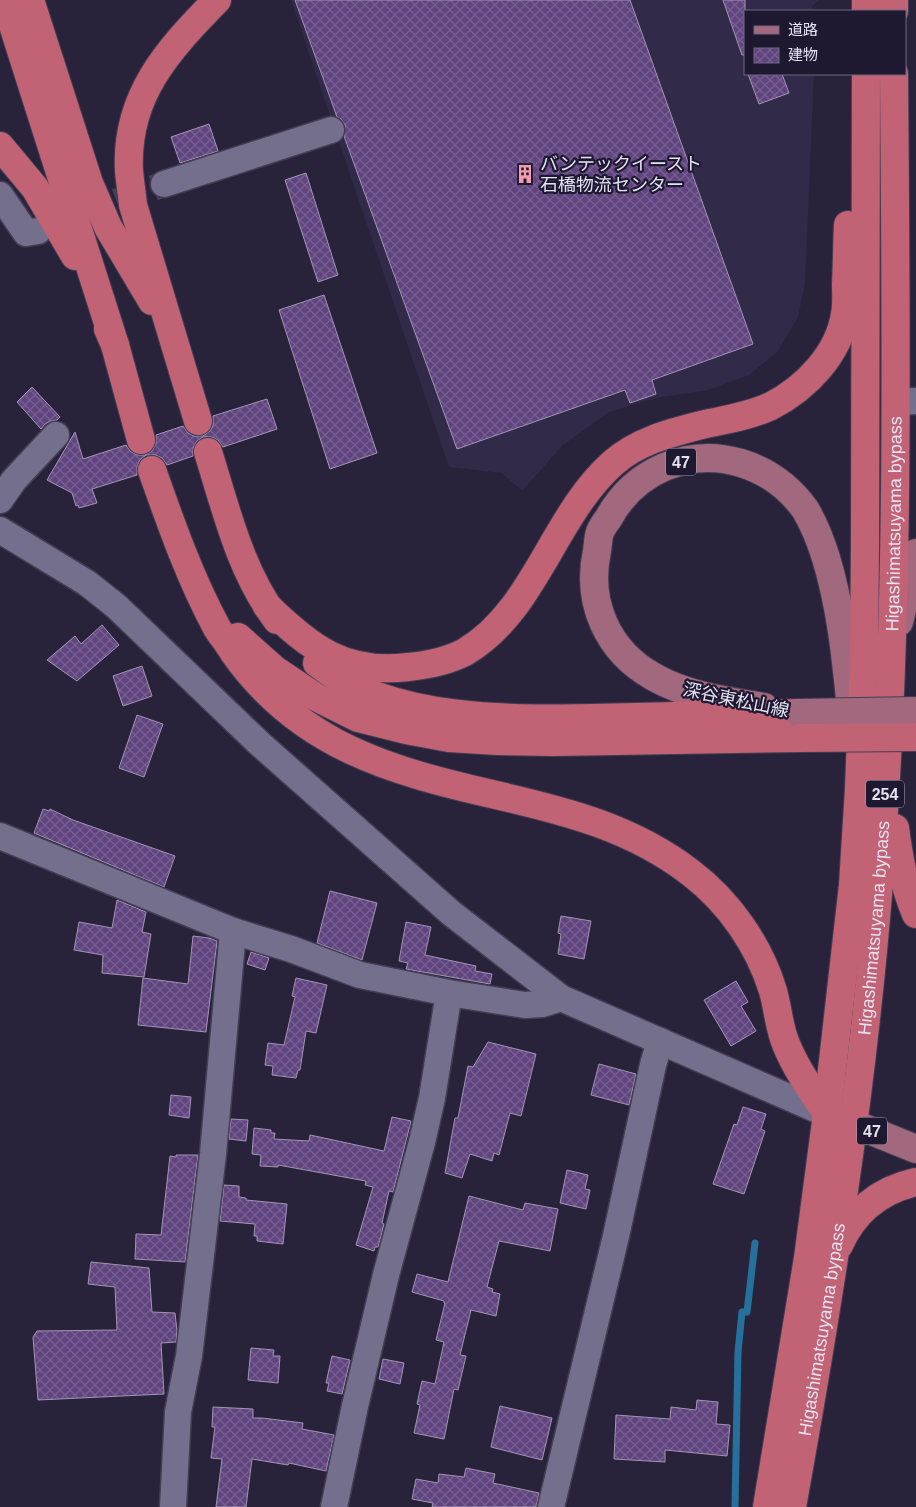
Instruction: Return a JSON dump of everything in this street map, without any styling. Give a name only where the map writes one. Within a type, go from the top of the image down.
[{"type":"highway","points":[[5,0],[115,345],[141,440]]},
{"type":"highway","points":[[30,0],[90,183],[108,227],[172,333]]},
{"type":"highway","points":[[198,421],[133,205],[129,170],[131,135],[140,98],[157,68],[185,32],[217,0]]},
{"type":"highway","name":"Higashimatsuyama bypass","points":[[767,1507],[808,1258],[827,1114],[853,885],[860,789],[865,562],[866,75]]},
{"type":"highway","name":"Higashimatsuyama bypass","points":[[792,1507],[834,1259],[853,1123],[880,872],[906,401],[894,75]]},
{"type":"highway","points":[[0,146],[35,188],[66,238],[90,285],[115,345]]},
{"type":"highway","points":[[267,606],[292,631],[316,648],[343,662],[369,668],[400,669],[432,664],[465,652],[493,631],[520,596],[579,501],[590,486],[614,462],[641,444],[669,433],[770,407],[796,391],[818,371],[836,345],[845,314],[849,197],[866,146]]},
{"type":"highway","points":[[208,452],[233,532],[249,572],[267,606],[298,647],[327,671],[358,689],[400,703],[448,712],[492,717],[800,725],[916,737]]},
{"type":"highway","points":[[152,470],[178,544],[218,630],[247,671],[278,704],[316,732],[358,754],[403,771],[448,784],[564,811],[610,827],[655,848],[692,873],[723,902],[752,942],[764,966],[786,1043],[804,1079],[827,1114]]},
{"type":"highway","points":[[197,585],[217,614],[240,640],[275,670],[314,696],[358,718],[406,730],[449,738],[553,742],[800,725]]},
{"type":"highway","points":[[887,762],[899,861],[908,894],[916,914]]},
{"type":"highway","points":[[834,1259],[845,1232],[872,1200],[916,1182]]},
{"type":"main road","name":"深谷東松山線","points":[[860,789],[841,620],[832,578],[820,541],[805,510],[783,484],[757,468],[728,459],[697,458],[667,465],[640,480],[617,503],[600,532],[594,566],[595,601],[606,631],[628,658],[653,677],[685,691],[725,700],[800,725],[916,711]]},
{"type":"main road","points":[[892,651],[916,554]]},
{"type":"main road","name":"47","points":[[827,1114],[916,1149]]},
{"type":"street","points":[[164,184],[331,130]]},
{"type":"street","points":[[0,196],[26,233],[38,231]]},
{"type":"street","points":[[0,500],[14,480],[56,435]]},
{"type":"street","points":[[0,530],[87,583],[116,606],[260,744],[451,913],[561,998],[827,1114]]},
{"type":"street","points":[[0,836],[234,931],[291,949],[360,975],[450,993],[525,1005],[542,1004],[561,998]]},
{"type":"street","points":[[173,1507],[178,1412],[189,1356],[214,1146],[234,931]]},
{"type":"street","points":[[334,1507],[379,1303],[432,1098],[450,993]]},
{"type":"street","points":[[551,1507],[616,1236],[660,1041]]},
{"type":"shaded area","name":"バンテックイースト 石橋物流センター","points":[[291,0],[819,0],[812,6],[812,10],[744,10],[744,75],[814,75],[805,283],[798,317],[778,351],[749,375],[708,390],[655,398],[609,412],[563,445],[522,491],[502,473],[449,467]]},
{"type":"building","name":"バンテックイースト 石橋物流センター","points":[[295,0],[630,0],[753,344],[652,380],[656,394],[630,403],[625,390],[457,449],[344,136],[345,125],[337,117]]},
{"type":"building","points":[[723,0],[745,0],[744,55],[742,55]]},
{"type":"building","points":[[748,75],[782,75],[789,93],[759,104]]},
{"type":"building","points":[[209,124],[218,151],[180,163],[171,137]]},
{"type":"building","points":[[306,173],[338,275],[318,282],[285,180]]},
{"type":"building","points":[[324,295],[377,453],[330,469],[279,310]]},
{"type":"building","points":[[32,387],[60,417],[45,424],[41,429],[17,402]]},
{"type":"building","points":[[267,399],[277,429],[223,447],[218,440],[212,437],[203,437],[197,441],[193,448],[193,456],[167,465],[162,458],[155,455],[146,455],[140,460],[137,467],[137,475],[92,489],[97,503],[79,508],[78,505],[76,506],[72,493],[47,480],[75,432],[83,459],[126,445],[130,451],[137,455],[145,455],[152,451],[156,443],[156,435],[183,426],[188,433],[194,436],[203,436],[210,431],[213,425],[213,416]]},
{"type":"building","points":[[102,625],[119,645],[77,681],[47,660],[75,636],[81,644]]},
{"type":"building","points":[[142,666],[152,696],[123,706],[113,676]]},
{"type":"building","points":[[137,715],[163,724],[144,777],[119,768]]},
{"type":"building","points":[[43,809],[49,811],[50,809],[73,820],[175,856],[164,887],[34,833]]},
{"type":"building","points":[[330,891],[377,903],[362,960],[317,943]]},
{"type":"building","points":[[117,900],[146,912],[142,932],[151,934],[144,977],[102,973],[103,955],[74,950],[79,922],[112,928]]},
{"type":"building","points":[[561,916],[591,921],[584,959],[558,954],[561,934],[558,933]]},
{"type":"building","points":[[406,922],[431,927],[425,955],[476,966],[475,971],[492,974],[490,984],[406,969],[408,963],[399,961]]},
{"type":"building","points":[[193,936],[217,941],[206,1032],[138,1025],[143,978],[188,984]]},
{"type":"building","points":[[251,952],[269,958],[265,970],[247,964]]},
{"type":"building","points":[[296,978],[327,985],[316,1033],[306,1031],[300,1070],[298,1070],[296,1078],[272,1075],[273,1066],[265,1065],[268,1043],[284,1045],[295,997],[292,996]]},
{"type":"building","points":[[736,981],[748,1002],[741,1006],[756,1031],[731,1046],[704,1000]]},
{"type":"building","points":[[488,1042],[536,1054],[521,1116],[510,1113],[499,1155],[494,1153],[492,1161],[470,1154],[462,1178],[445,1173],[455,1118],[458,1118],[468,1066],[473,1067]]},
{"type":"building","points":[[599,1064],[636,1074],[629,1105],[591,1095]]},
{"type":"building","points":[[171,1095],[191,1097],[189,1118],[169,1115]]},
{"type":"building","points":[[743,1107],[766,1114],[761,1129],[765,1131],[744,1194],[713,1184],[734,1124],[737,1125]]},
{"type":"building","points":[[392,1117],[411,1121],[393,1192],[389,1191],[378,1247],[375,1247],[374,1251],[356,1245],[373,1187],[365,1185],[366,1181],[278,1165],[278,1167],[260,1166],[261,1155],[252,1154],[254,1128],[271,1130],[271,1133],[275,1133],[274,1139],[309,1141],[310,1135],[384,1151]]},
{"type":"building","points":[[231,1119],[248,1120],[246,1141],[229,1139]]},
{"type":"building","points":[[176,1155],[198,1155],[185,1262],[135,1259],[136,1234],[161,1235],[170,1156],[176,1157]]},
{"type":"building","points":[[567,1170],[588,1175],[585,1189],[590,1190],[586,1209],[560,1203]]},
{"type":"building","points":[[224,1185],[239,1186],[239,1197],[246,1198],[246,1200],[287,1204],[283,1244],[257,1241],[257,1236],[254,1236],[255,1224],[220,1221]]},
{"type":"building","points":[[469,1196],[523,1210],[525,1203],[558,1209],[550,1251],[499,1241],[487,1287],[493,1289],[492,1292],[500,1294],[496,1316],[471,1310],[460,1355],[466,1356],[458,1390],[454,1389],[444,1439],[414,1433],[420,1405],[417,1404],[422,1381],[435,1384],[444,1342],[436,1340],[445,1303],[444,1301],[412,1292],[417,1274],[448,1282]]},
{"type":"building","points":[[91,1262],[149,1268],[152,1312],[175,1313],[176,1342],[161,1343],[164,1394],[38,1400],[33,1337],[37,1331],[117,1330],[115,1287],[88,1284]]},
{"type":"building","points":[[251,1348],[274,1350],[273,1356],[280,1356],[278,1383],[248,1380]]},
{"type":"building","points":[[332,1356],[350,1360],[342,1394],[327,1391],[329,1383],[326,1383]]},
{"type":"building","points":[[383,1359],[404,1363],[400,1384],[379,1379]]},
{"type":"building","points":[[697,1400],[718,1402],[716,1424],[730,1425],[727,1456],[665,1450],[665,1462],[614,1459],[616,1415],[670,1419],[671,1407],[696,1410]]},
{"type":"building","points":[[500,1406],[552,1418],[542,1460],[491,1447]]},
{"type":"building","points":[[213,1407],[253,1409],[253,1418],[303,1423],[302,1429],[334,1435],[326,1471],[289,1463],[288,1465],[252,1459],[246,1507],[216,1507],[222,1459],[211,1458],[215,1427],[212,1427]]},
{"type":"building","points":[[466,1468],[495,1474],[493,1483],[539,1493],[536,1507],[432,1507],[433,1503],[412,1499],[416,1479],[438,1483],[439,1474],[464,1477]]},
{"type":"waterway","points":[[735,1507],[738,1352],[742,1312],[747,1312],[755,1243]]},
{"type":"tunnel","points":[[80,215],[164,184]]},
{"type":"place","name":"バンテックイースト 石橋物流センター","points":[[525,174]]}]
